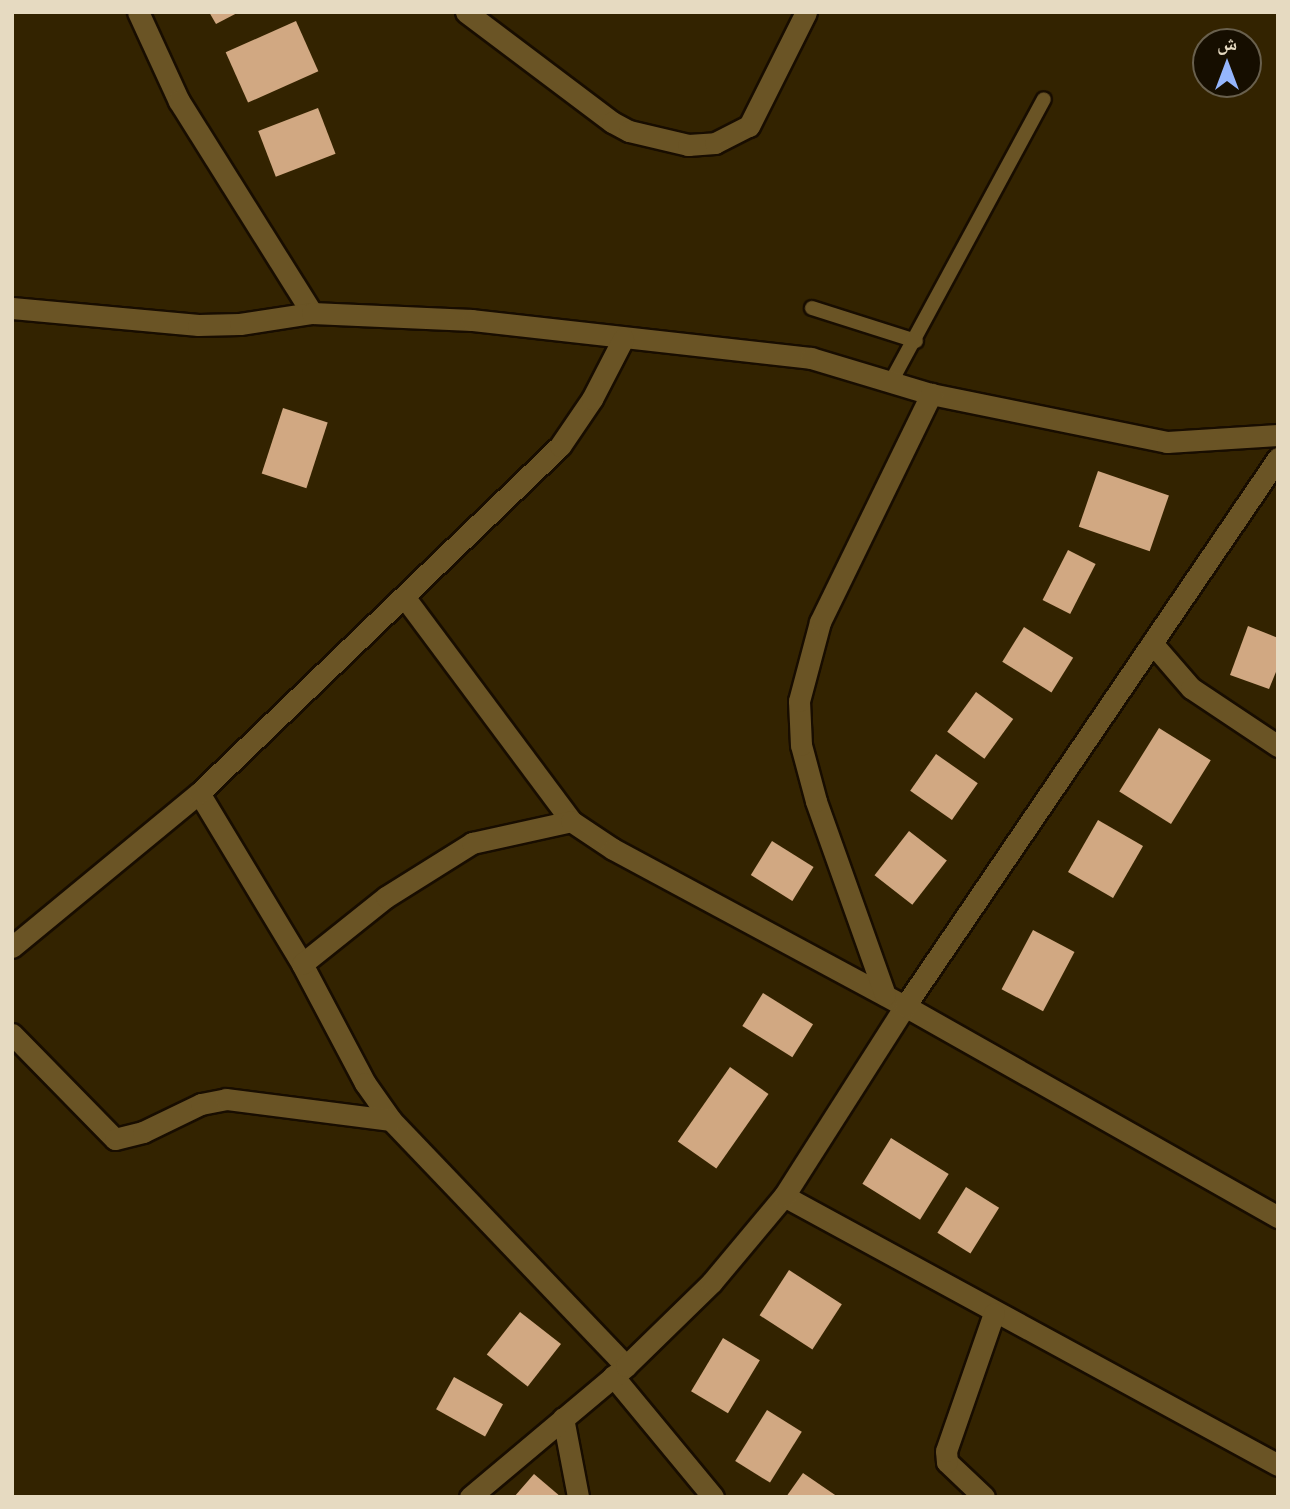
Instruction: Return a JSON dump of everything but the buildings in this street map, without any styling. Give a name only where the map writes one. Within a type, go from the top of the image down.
[{"type":"street","points":[[138,12],[179,101],[312,313]]},
{"type":"street","points":[[466,12],[612,122],[629,131],[688,145],[715,143],[750,126],[806,12]]},
{"type":"street","points":[[12,308],[198,325],[240,324],[312,313],[436,317],[623,340],[811,358],[892,380],[931,394],[1167,442],[1278,435]]},
{"type":"street","points":[[12,947],[200,793],[560,446],[623,340]]},
{"type":"street","points":[[885,995],[810,783],[801,745],[799,701],[820,622],[931,394]]},
{"type":"street","points":[[470,1497],[620,1371],[712,1282],[784,1196],[905,1006],[1278,458]]},
{"type":"street","points":[[405,598],[571,821],[613,849],[905,1006],[1278,1217]]},
{"type":"street","points":[[1152,643],[1191,688],[1278,746]]},
{"type":"street","points":[[200,793],[302,964],[365,1083],[391,1120],[620,1371],[713,1497]]},
{"type":"street","points":[[302,964],[386,897],[463,847],[571,821]]},
{"type":"street","points":[[12,1034],[115,1139],[144,1132],[201,1104],[226,1100],[391,1120]]},
{"type":"street","points":[[784,1196],[994,1313],[1278,1465]]},
{"type":"street","points":[[984,1497],[947,1462],[946,1451],[994,1313]]},
{"type":"street","points":[[563,1418],[578,1497]]},
{"type":"lane","points":[[892,380],[916,341],[1044,99]]},
{"type":"lane","points":[[813,309],[916,341]]}]
